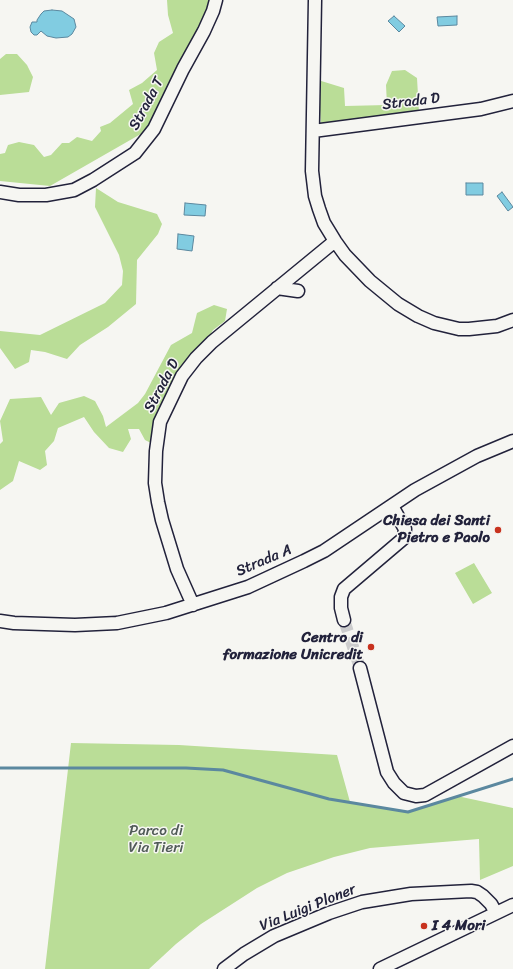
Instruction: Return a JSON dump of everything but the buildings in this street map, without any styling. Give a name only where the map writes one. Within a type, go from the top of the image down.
[{"type":"street","name":"Strada T","points":[[0,192],[19,195],[46,195],[74,190],[93,180],[135,153],[158,123],[183,69],[204,31],[216,0]]},
{"type":"street","points":[[315,0],[312,171],[315,196],[324,223],[334,241],[352,263],[375,285],[403,307],[428,321],[448,327],[469,329],[497,326],[513,320]]},
{"type":"street","name":"Strada D","points":[[313,131],[481,109],[513,101]]},
{"type":"street","name":"Strada D","points":[[193,605],[177,569],[158,502],[155,483],[156,451],[160,422],[177,384],[196,358],[212,342],[334,241]]},
{"type":"street","points":[[277,288],[298,291]]},
{"type":"street","name":"Strada A","points":[[0,621],[14,624],[96,625],[117,623],[193,605],[248,587],[304,562],[324,551],[415,490],[477,456],[513,441]]},
{"type":"street","points":[[344,620],[341,597],[344,589],[404,538],[405,529],[392,506]]},
{"type":"street","points":[[360,668],[387,772],[394,783],[404,793],[416,796],[425,795],[513,746]]},
{"type":"street","name":"Via Luigi Ploner","points":[[224,969],[244,954],[274,936],[329,913],[369,900],[412,894],[471,891],[477,892],[483,896],[491,904],[496,913]]},
{"type":"street","points":[[380,969],[513,905]]},
{"type":"green space","points":[[167,0],[210,0],[206,15],[146,131],[50,186],[0,181],[0,154],[5,153],[8,145],[19,142],[34,145],[44,157],[51,155],[62,143],[69,143],[77,137],[92,141],[101,131],[100,127],[110,123],[133,104],[129,90],[142,83],[157,70],[154,53],[159,42],[173,33],[168,15]]},
{"type":"green space","points":[[6,54],[17,54],[27,65],[33,77],[29,92],[0,95],[0,59]]},
{"type":"green space","points":[[405,70],[417,78],[419,113],[321,125],[318,80],[344,88],[345,106],[387,105],[386,85],[392,71]]},
{"type":"green space","points":[[96,188],[118,202],[157,214],[162,224],[158,234],[137,260],[136,304],[108,327],[80,345],[67,359],[45,352],[31,350],[29,362],[15,369],[0,348],[0,331],[40,335],[105,303],[122,285],[123,271],[119,255],[95,207]]},
{"type":"green space","points":[[214,305],[227,309],[225,321],[213,330],[205,344],[174,385],[156,413],[151,443],[145,440],[139,429],[128,429],[131,439],[123,452],[109,448],[94,432],[84,417],[58,428],[54,441],[45,451],[47,465],[40,470],[19,461],[13,481],[0,490],[0,444],[3,441],[0,421],[10,399],[41,397],[51,415],[59,403],[84,396],[95,401],[103,416],[106,427],[138,403],[145,394],[171,345],[192,333],[197,313]]},
{"type":"green space","points":[[474,563],[492,593],[473,604],[455,573]]},
{"type":"green space","name":"Parco di Via Tieri","points":[[71,743],[179,745],[337,755],[350,802],[408,812],[457,796],[513,808],[513,866],[480,880],[479,839],[370,848],[334,857],[287,873],[257,888],[201,924],[176,944],[149,969],[45,969]]},
{"type":"water","points":[[44,11],[62,11],[74,19],[76,27],[72,34],[68,37],[56,38],[47,36],[41,31],[37,35],[34,35],[31,32],[30,27],[32,22],[37,22]]},
{"type":"water","points":[[394,16],[405,26],[399,32],[388,21]]},
{"type":"water","points":[[457,16],[457,25],[438,26],[437,17]]},
{"type":"water","points":[[466,183],[483,183],[483,195],[466,195]]},
{"type":"water","points":[[502,192],[513,207],[508,211],[497,196]]},
{"type":"water","points":[[185,203],[206,205],[205,216],[184,215]]},
{"type":"water","points":[[178,234],[194,236],[192,251],[177,249]]},
{"type":"waterway","points":[[0,768],[186,768],[223,770],[329,799],[408,812],[513,779]]},
{"type":"tunnel","points":[[344,620],[360,668]]},
{"type":"place","name":"Chiesa dei Santi Pietro e Paolo","points":[[498,530]]},
{"type":"place","name":"Centro di formazione Unicredit","points":[[371,647]]},
{"type":"place","name":"I 4 Mori","points":[[424,926]]}]
